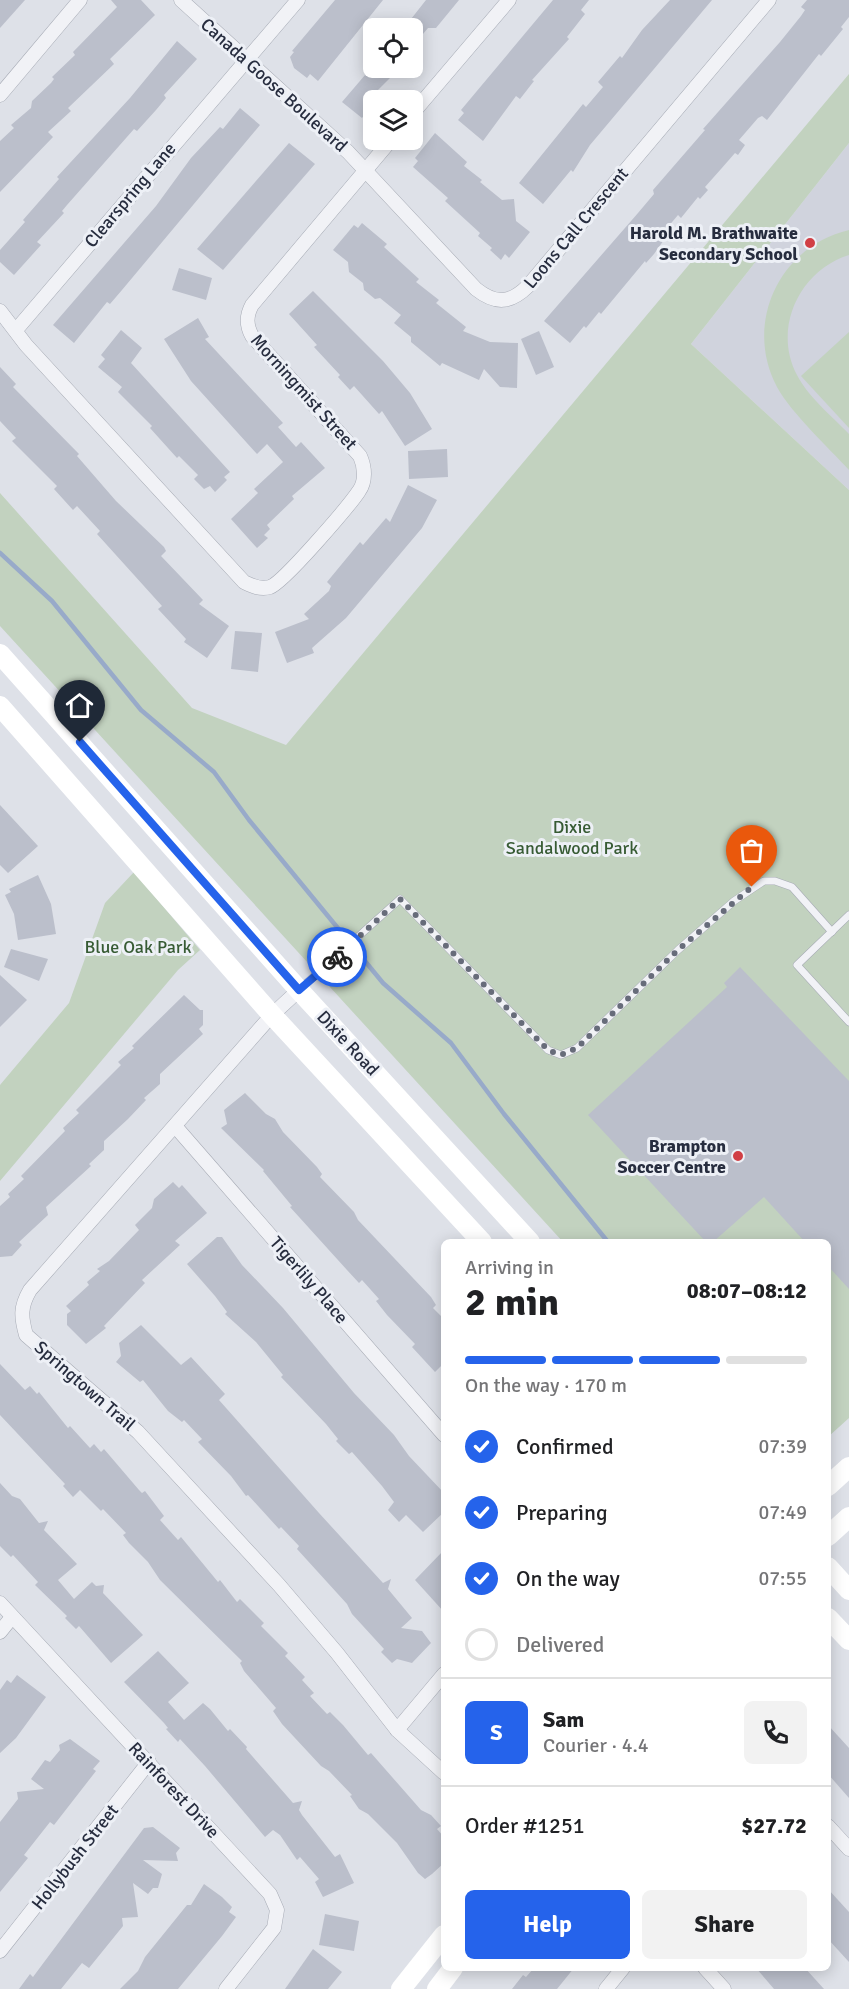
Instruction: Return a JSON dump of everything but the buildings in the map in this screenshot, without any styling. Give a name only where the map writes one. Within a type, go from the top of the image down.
[{"type":"main road","name":"Dixie Road","points":[[0,654],[299,990],[527,1239]]},
{"type":"main road","name":"Dixie Road","points":[[0,706],[272,1015],[479,1239]]},
{"type":"main road","points":[[831,1483],[849,1467]]},
{"type":"main road","points":[[831,1533],[849,1517]]},
{"type":"main road","points":[[831,1571],[849,1590]]},
{"type":"main road","points":[[831,1621],[849,1640]]},
{"type":"main road","points":[[401,1989],[441,1939]]},
{"type":"main road","points":[[437,1989],[451,1971]]},
{"type":"street","points":[[0,94],[80,0]]},
{"type":"street","name":"Canada Goose Boulevard","points":[[181,0],[366,170]]},
{"type":"street","name":"Clearspring Lane","points":[[16,330],[298,0]]},
{"type":"street","points":[[423,101],[509,0]]},
{"type":"street","name":"Loons Call Crescent","points":[[366,170],[476,289],[491,300],[511,300],[528,286],[769,0]]},
{"type":"street","points":[[366,170],[383,150]]},
{"type":"street","name":"Morningmist Street","points":[[0,311],[26,345],[244,582],[261,588],[277,584],[359,491],[364,464],[360,456],[252,336],[248,330],[248,314],[252,305],[366,170]]},
{"type":"street","name":"Springtown Trail","points":[[299,990],[272,1015],[30,1290],[21,1305],[21,1318],[26,1335],[138,1432],[279,1585],[337,1653],[397,1730],[441,1770]]},
{"type":"street","name":"Tigerlily Place","points":[[175,1126],[441,1432]]},
{"type":"street","name":"Rainforest Drive","points":[[0,1603],[270,1894],[278,1910],[274,1928],[226,1989]]},
{"type":"street","points":[[0,1632],[12,1617]]},
{"type":"street","points":[[397,1730],[441,1678]]},
{"type":"street","name":"Hollybush Street","points":[[0,1951],[149,1762]]},
{"type":"street","points":[[831,1829],[849,1849]]},
{"type":"street","points":[[606,1989],[621,1971]]},
{"type":"street","points":[[708,1971],[724,1989]]},
{"type":"lane","points":[[299,990],[400,899],[548,1050],[561,1055],[577,1048],[678,950],[734,901],[764,881],[775,880],[792,887],[832,932]]},
{"type":"lane","points":[[849,915],[797,965],[849,1022]]},
{"type":"shaded area","name":"Harold M. Brathwaite Secondary School","points":[[849,143],[849,490],[691,344]]},
{"type":"green space","name":"Dixie Sandalwood Park","points":[[849,74],[849,143],[691,344],[849,490],[849,1418],[831,1434],[831,1239],[560,1239],[0,626],[0,493],[192,708],[286,745]]},
{"type":"green space","points":[[849,230],[849,255],[817,273],[804,287],[795,303],[788,339],[790,357],[802,383],[814,399],[849,434],[849,470],[801,419],[777,387],[768,363],[764,338],[767,313],[774,290],[787,270],[804,252],[825,239]]},
{"type":"green space","points":[[849,332],[849,428],[801,376]]},
{"type":"green space","name":"Blue Oak Park","points":[[134,872],[200,950],[178,970],[0,1181],[0,1085],[69,1003],[105,903]]},
{"type":"waterway","points":[[0,553],[52,601],[141,710],[214,772],[249,820],[383,983],[451,1043],[504,1114],[606,1239]]},
{"type":"way so far","points":[[337,957],[400,899],[548,1050],[561,1055],[577,1048],[678,950],[752,887]]},
{"type":"place","name":"Harold M. Brathwaite Secondary School","points":[[810,243]]},
{"type":"place","name":"Brampton Soccer Centre","points":[[738,1156]]},
{"type":"route","points":[[80,742],[299,990],[337,957]]}]
